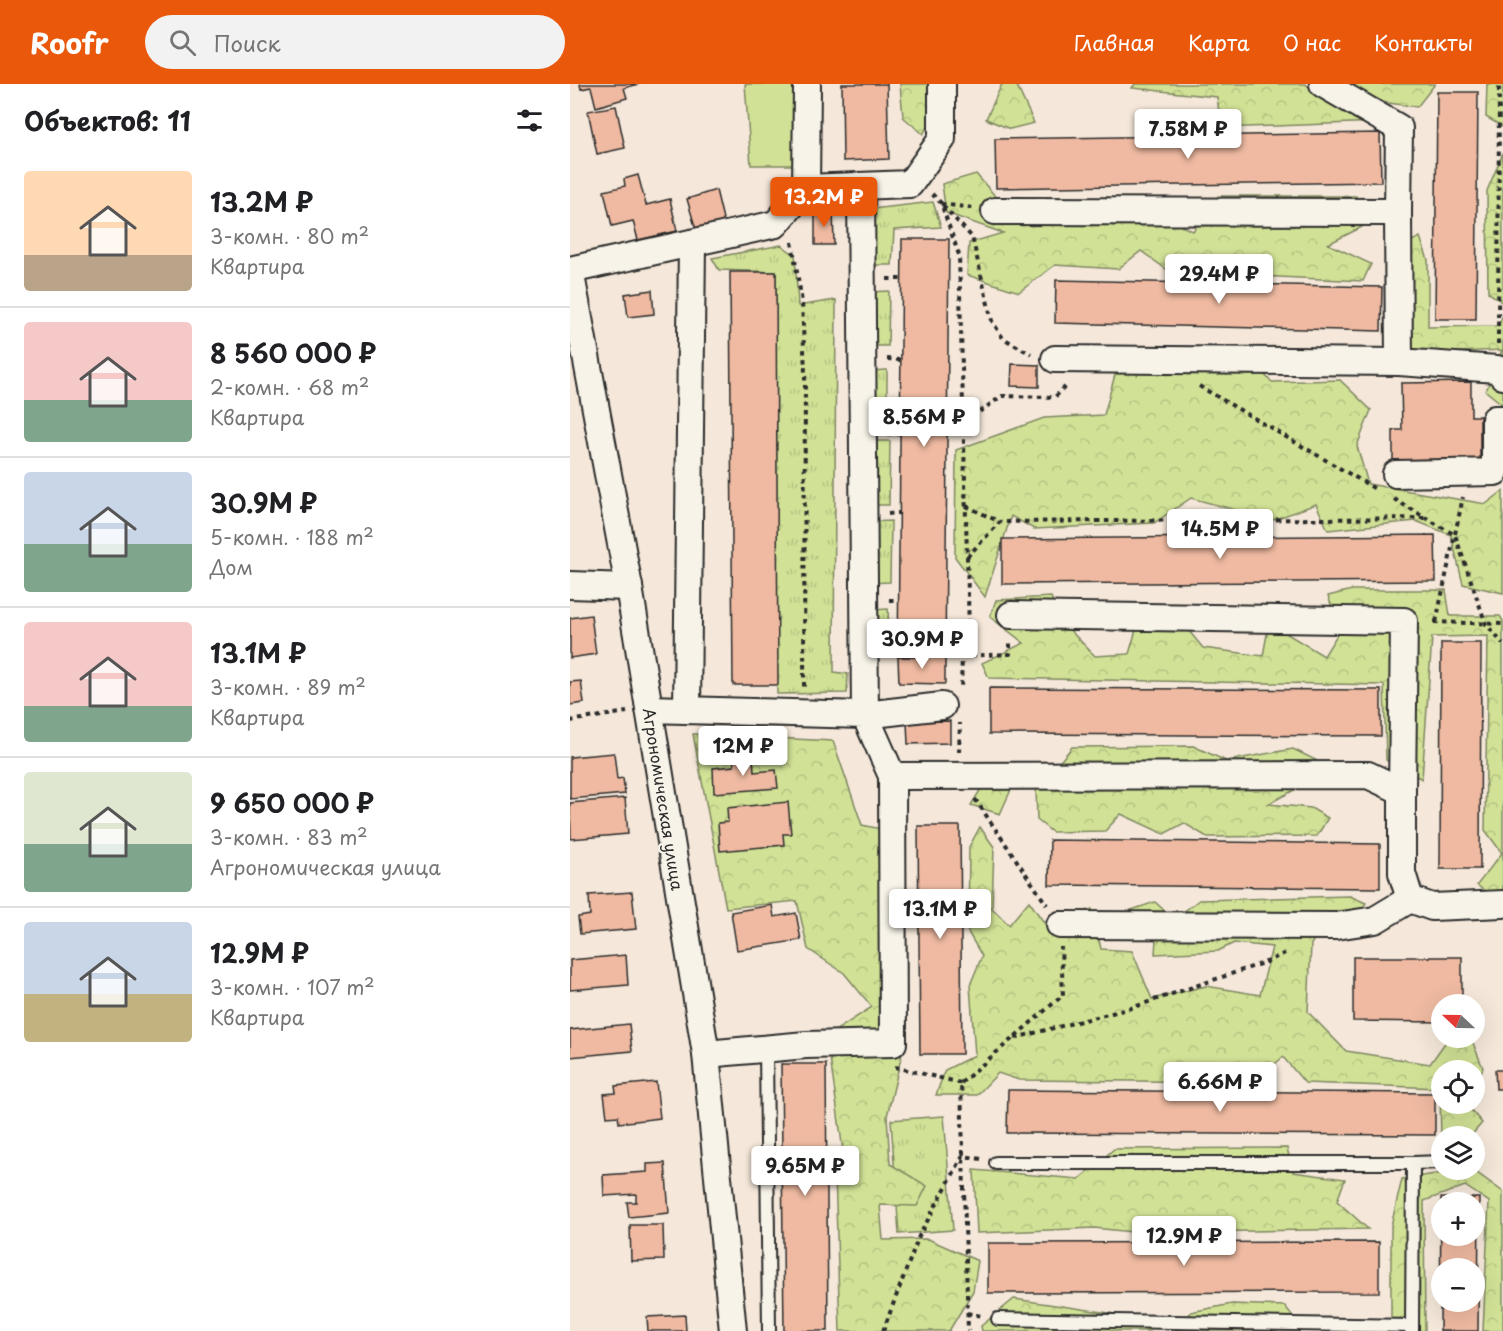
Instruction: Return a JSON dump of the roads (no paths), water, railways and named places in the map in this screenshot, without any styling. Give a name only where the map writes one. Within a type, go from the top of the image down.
[{"type":"street","points":[[570,270],[776,224],[806,188],[807,84]]},
{"type":"street","points":[[806,188],[861,188],[910,184],[942,139],[942,84]]},
{"type":"street","points":[[1323,84],[1399,128],[1399,362]]},
{"type":"street","points":[[706,1054],[893,1043],[892,776],[865,715],[861,188]]},
{"type":"street","points":[[995,211],[1398,212]]},
{"type":"street","points":[[687,710],[692,243]]},
{"type":"street","name":"Агрономическая улица","points":[[570,270],[629,587],[706,1054],[733,1331]]},
{"type":"street","points":[[1055,359],[1399,362],[1500,373]]},
{"type":"street","points":[[1396,474],[1495,472],[1495,419],[1503,419]]},
{"type":"street","points":[[570,585],[629,587]]},
{"type":"street","points":[[1011,615],[1404,621],[1402,873],[1410,899]]},
{"type":"street","points":[[649,709],[865,715],[942,706]]},
{"type":"street","points":[[892,776],[958,774],[1368,775],[1402,791]]},
{"type":"street","points":[[1410,899],[1432,907],[1503,904]]},
{"type":"street","points":[[1060,926],[1336,926],[1376,920],[1410,899]]},
{"type":"lane","points":[[766,1049],[770,1331]]},
{"type":"lane","points":[[996,1163],[1431,1162]]},
{"type":"lane","points":[[998,1319],[1412,1328],[1413,1163]]}]
